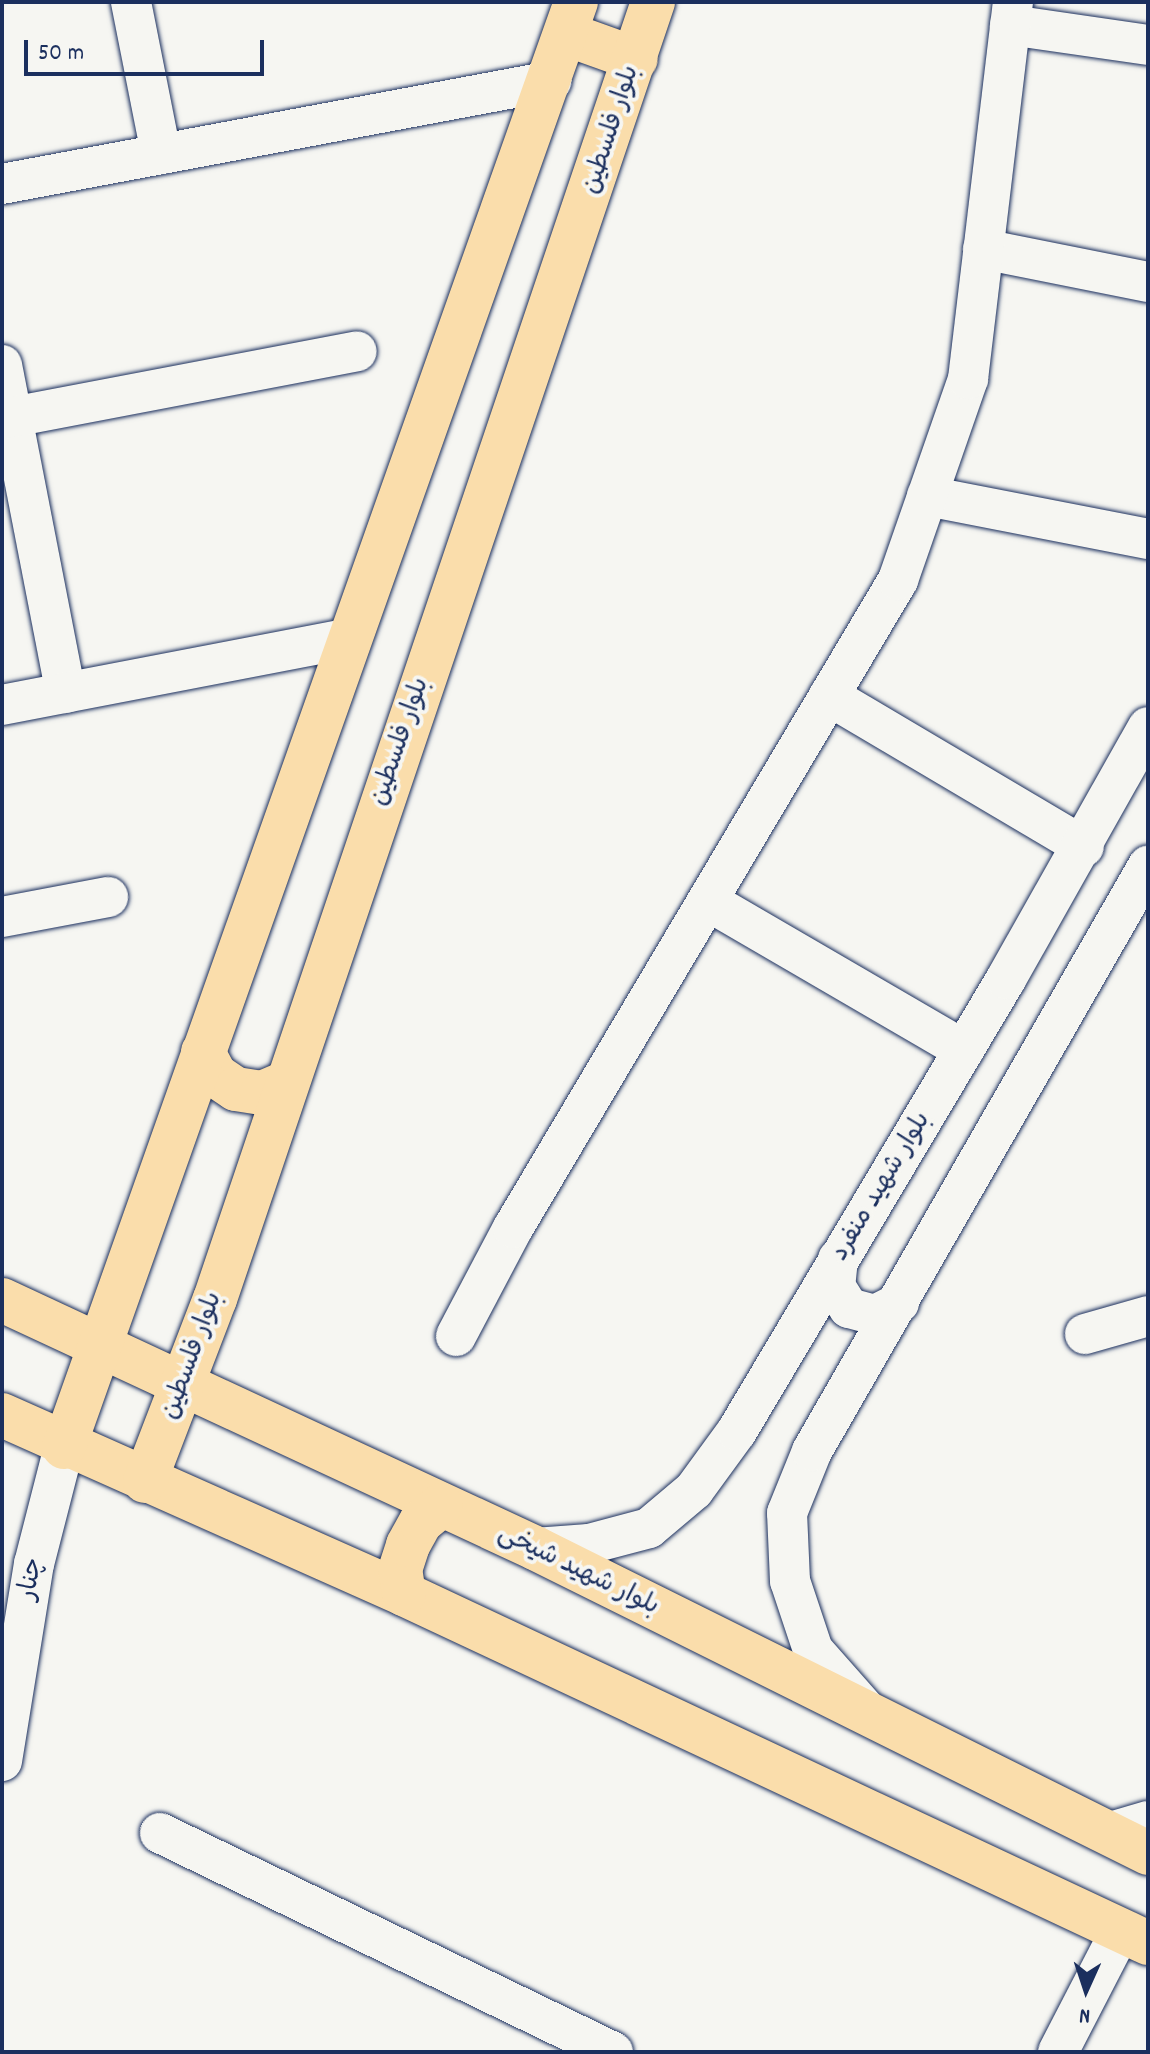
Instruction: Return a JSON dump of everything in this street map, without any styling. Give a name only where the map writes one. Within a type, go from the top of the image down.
[{"type":"main road","name":"بلوار فلسطین","points":[[145,1481],[182,1386],[653,2]]},
{"type":"main road","points":[[64,1447],[571,18],[636,59]]},
{"type":"main road","points":[[203,1052],[215,1075],[236,1089],[262,1093],[285,1083]]},
{"type":"main road","name":"بلوار شهید شیخی","points":[[2,1300],[100,1350],[535,1548],[1148,1853]]},
{"type":"main road","points":[[2,1415],[64,1447],[404,1594],[1135,1937]]},
{"type":"main road","points":[[404,1594],[400,1570],[408,1545],[421,1522],[441,1505]]},
{"type":"street","points":[[131,2],[161,154]]},
{"type":"street","points":[[456,1336],[898,580],[968,379],[1012,14],[1148,45]]},
{"type":"street","points":[[2,184],[551,81]]},
{"type":"street","points":[[983,249],[1148,282]]},
{"type":"street","points":[[7,418],[357,351]]},
{"type":"street","points":[[2,365],[7,418],[66,693]]},
{"type":"street","points":[[927,496],[1148,539]]},
{"type":"street","points":[[2,705],[350,638]]},
{"type":"street","points":[[829,696],[1084,847]]},
{"type":"street","name":"بلوار شهید منفرد","points":[[535,1548],[589,1544],[649,1528],[694,1490],[737,1431],[964,1050],[1084,847],[1148,727]]},
{"type":"street","points":[[872,1716],[813,1650],[790,1581],[787,1513],[812,1451],[1148,866]]},
{"type":"street","points":[[2,917],[108,897]]},
{"type":"street","points":[[708,901],[964,1050]]},
{"type":"street","points":[[838,1259],[835,1286],[849,1308],[875,1315],[899,1303]]},
{"type":"street","points":[[1085,1334],[1148,1316]]},
{"type":"street","name":"چنار","points":[[2,1761],[8,1700],[34,1564],[64,1447]]},
{"type":"street","points":[[1107,1833],[1148,1821]]},
{"type":"street","points":[[160,1833],[587,2046]]},
{"type":"street","points":[[1058,2052],[1135,1937]]}]
